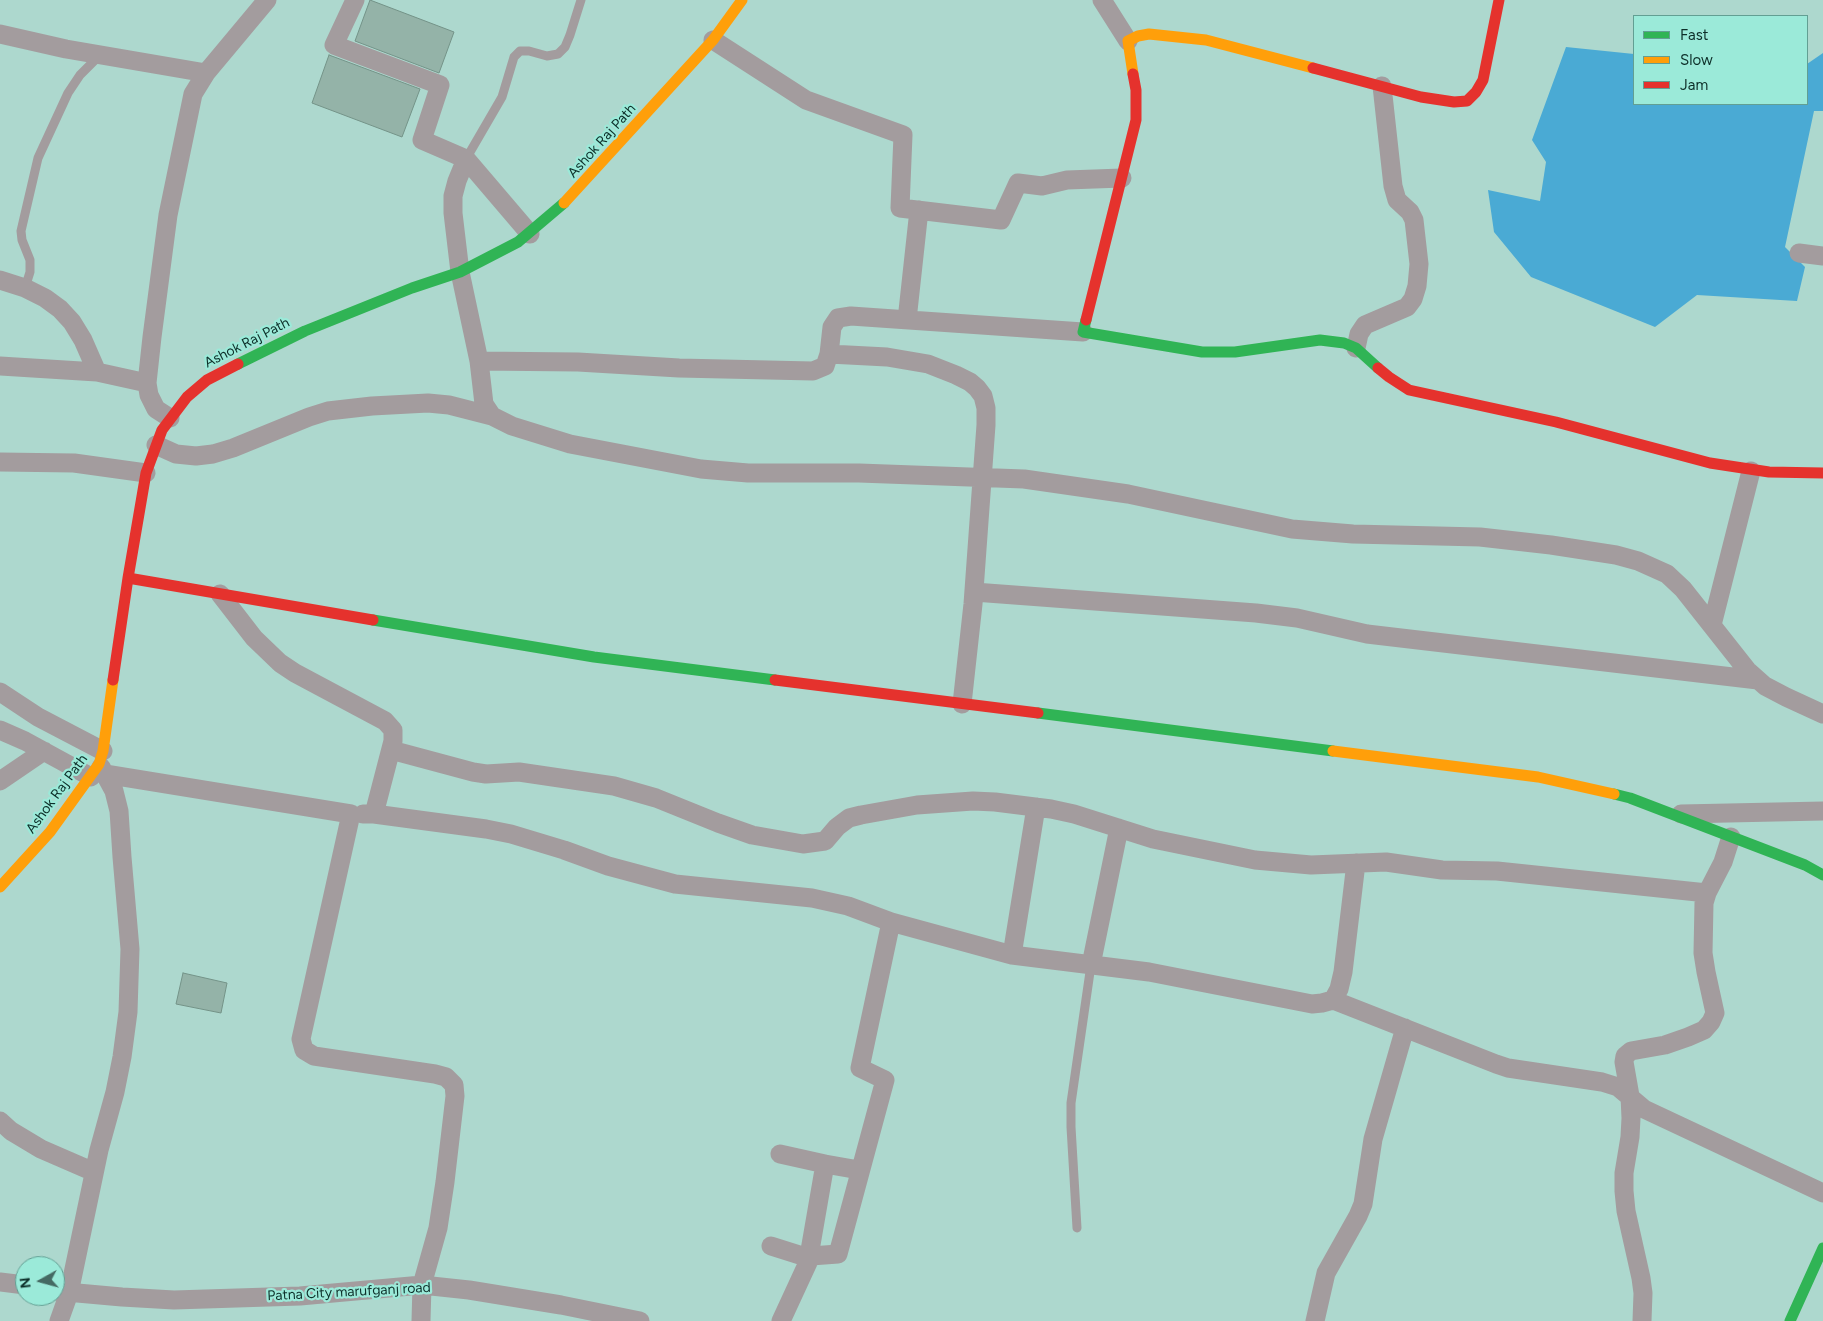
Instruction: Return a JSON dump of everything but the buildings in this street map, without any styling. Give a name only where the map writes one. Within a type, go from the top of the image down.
[{"type":"main road","name":"Ashok Raj Path","points":[[0,887],[50,832],[100,766],[146,473],[156,445],[170,418],[187,397],[207,380],[305,331],[412,288],[460,272],[492,257],[530,234],[570,198],[713,40],[742,0]]},
{"type":"main road","points":[[1499,0],[1483,80],[1476,92],[1467,101],[1439,101],[1206,40],[1149,34],[1138,36],[1128,41],[1137,108],[1122,178],[1084,332],[1217,353],[1320,340],[1344,344],[1356,348],[1389,377],[1409,390],[1556,422],[1710,463],[1751,471],[1823,473]]},
{"type":"main road","points":[[128,578],[594,657],[1538,777],[1630,798],[1805,865],[1823,875]]},
{"type":"main road","points":[[1790,1321],[1823,1248]]},
{"type":"street","points":[[170,418],[156,409],[149,395],[148,383],[161,265],[174,182],[193,94],[206,72],[267,0]]},
{"type":"street","points":[[355,0],[334,45],[440,85],[422,140],[466,159],[530,234]]},
{"type":"street","points":[[1102,0],[1128,41]]},
{"type":"street","points":[[0,34],[100,54],[206,72]]},
{"type":"street","points":[[713,40],[806,100],[903,135],[900,208],[1001,220],[1018,184],[1042,186],[1067,180],[1122,178]]},
{"type":"street","points":[[1356,348],[1359,334],[1365,325],[1407,307],[1413,299],[1417,286],[1419,264],[1414,220],[1410,212],[1397,200],[1393,186],[1382,86]]},
{"type":"street","points":[[466,159],[453,196],[454,229],[460,272],[479,361],[484,404],[492,416]]},
{"type":"street","points":[[907,320],[919,210]]},
{"type":"street","points":[[1799,253],[1823,256]]},
{"type":"street","points":[[0,280],[25,288],[45,298],[72,322],[88,349],[97,372]]},
{"type":"street","points":[[479,361],[578,362],[679,368],[813,371],[824,366],[828,354],[832,327],[838,318],[851,316],[1084,332]]},
{"type":"street","points":[[828,354],[888,357],[928,364],[956,375],[977,388],[982,396],[986,408],[986,425],[974,592],[962,704]]},
{"type":"street","points":[[0,366],[97,372],[148,383]]},
{"type":"street","points":[[156,445],[176,454],[196,456],[213,454],[328,411],[428,403],[449,405],[492,416],[512,426],[570,444],[716,471],[748,474],[879,474],[1024,479],[1128,494],[1292,529],[1353,534],[1480,537],[1616,555],[1638,560],[1667,574],[1683,589],[1735,658],[1758,680],[1786,697],[1823,714]]},
{"type":"street","points":[[0,462],[74,463],[146,473]]},
{"type":"street","points":[[1712,625],[1751,471]]},
{"type":"street","points":[[974,592],[1280,615],[1367,634],[1758,680]]},
{"type":"street","points":[[220,594],[254,638],[280,663],[303,678],[385,720],[393,730],[391,750],[374,814]]},
{"type":"street","points":[[0,692],[38,717],[100,766],[114,791],[119,810],[130,949],[128,1012],[122,1057],[65,1281]]},
{"type":"street","points":[[0,730],[44,751],[100,766],[351,814],[374,814],[494,830],[546,844],[608,866],[675,884],[812,898],[848,906],[891,922],[1012,955],[1149,972],[1312,1004],[1333,1000],[1508,1068],[1602,1082],[1618,1087],[1656,1115],[1823,1193]]},
{"type":"street","points":[[391,750],[479,773],[519,772],[614,786],[656,798],[752,835],[803,844],[825,842],[837,828],[850,818],[917,805],[973,801],[1036,807],[1091,818],[1153,839],[1255,860],[1311,864],[1386,862],[1442,870],[1497,871],[1707,893]]},
{"type":"street","points":[[0,781],[44,751]]},
{"type":"street","points":[[1012,955],[1036,807]]},
{"type":"street","points":[[1673,814],[1823,811]]},
{"type":"street","points":[[351,814],[302,1039],[304,1050],[314,1056],[435,1074],[446,1077],[454,1085],[455,1096],[438,1228],[422,1285],[421,1321]]},
{"type":"street","points":[[1092,964],[1120,828]]},
{"type":"street","points":[[1642,1321],[1643,1293],[1641,1278],[1626,1211],[1624,1191],[1624,1173],[1631,1118],[1630,1096],[1624,1062],[1625,1056],[1631,1051],[1688,1038],[1704,1030],[1711,1022],[1715,1013],[1703,953],[1703,910],[1707,893],[1723,862],[1731,837]]},
{"type":"street","points":[[1333,1000],[1339,989],[1343,972],[1356,863]]},
{"type":"street","points":[[809,1260],[811,1256],[838,1254],[859,1170],[885,1080],[860,1068],[891,922]]},
{"type":"street","points":[[1315,1321],[1326,1273],[1363,1204],[1373,1139],[1405,1028]]},
{"type":"street","points":[[0,1121],[11,1131],[42,1149],[94,1172]]},
{"type":"street","points":[[780,1154],[859,1170]]},
{"type":"street","points":[[781,1321],[809,1260],[826,1164]]},
{"type":"street","points":[[771,1246],[809,1260]]},
{"type":"street","points":[[0,1282],[15,1284]]},
{"type":"street","name":"Patna City marufganj road","points":[[65,1292],[174,1300],[300,1296],[422,1285],[469,1290],[561,1305],[640,1321]]},
{"type":"street","points":[[59,1321],[61,1306]]},
{"type":"lane","points":[[466,159],[502,97],[514,56],[520,51],[529,51],[547,56],[558,54],[565,47],[581,0]]},
{"type":"lane","points":[[25,288],[30,272],[30,260],[21,232],[38,158],[68,93],[80,76],[100,54]]},
{"type":"lane","points":[[1077,1228],[1070,1127],[1071,1102],[1092,964]]},
{"type":"water","points":[[1566,47],[1633,54],[1633,105],[1808,105],[1808,63],[1823,53],[1823,111],[1814,111],[1785,247],[1805,267],[1797,301],[1697,295],[1655,327],[1531,277],[1494,232],[1488,190],[1540,201],[1546,162],[1532,140]]},
{"type":"traffic: fast","points":[[238,364],[305,331],[412,288],[460,272],[518,242],[564,203]]},
{"type":"traffic: fast","points":[[1086,320],[1083,332],[1202,352],[1235,352],[1320,340],[1344,343],[1356,348],[1378,368]]},
{"type":"traffic: fast","points":[[373,620],[594,657],[775,680]]},
{"type":"traffic: fast","points":[[1038,713],[1333,751]]},
{"type":"traffic: fast","points":[[1614,794],[1630,798],[1805,865],[1823,875]]},
{"type":"traffic: fast","points":[[1790,1321],[1823,1248]]},
{"type":"traffic: slow","points":[[564,203],[713,40],[742,0]]},
{"type":"traffic: slow","points":[[1133,74],[1128,41],[1138,36],[1149,34],[1206,40],[1313,68]]},
{"type":"traffic: slow","points":[[0,887],[50,832],[99,764],[103,751],[113,680]]},
{"type":"traffic: slow","points":[[1333,751],[1538,777],[1614,794]]},
{"type":"traffic: jam","points":[[1313,68],[1421,97],[1454,102],[1467,101],[1476,92],[1483,80],[1499,0]]},
{"type":"traffic: jam","points":[[1086,320],[1136,120],[1136,90],[1133,74]]},
{"type":"traffic: jam","points":[[113,680],[146,473],[162,430],[187,397],[207,380],[238,364]]},
{"type":"traffic: jam","points":[[1378,368],[1409,390],[1556,422],[1710,463],[1769,472],[1823,473]]},
{"type":"traffic: jam","points":[[128,578],[373,620]]},
{"type":"traffic: jam","points":[[775,680],[1038,713]]}]
